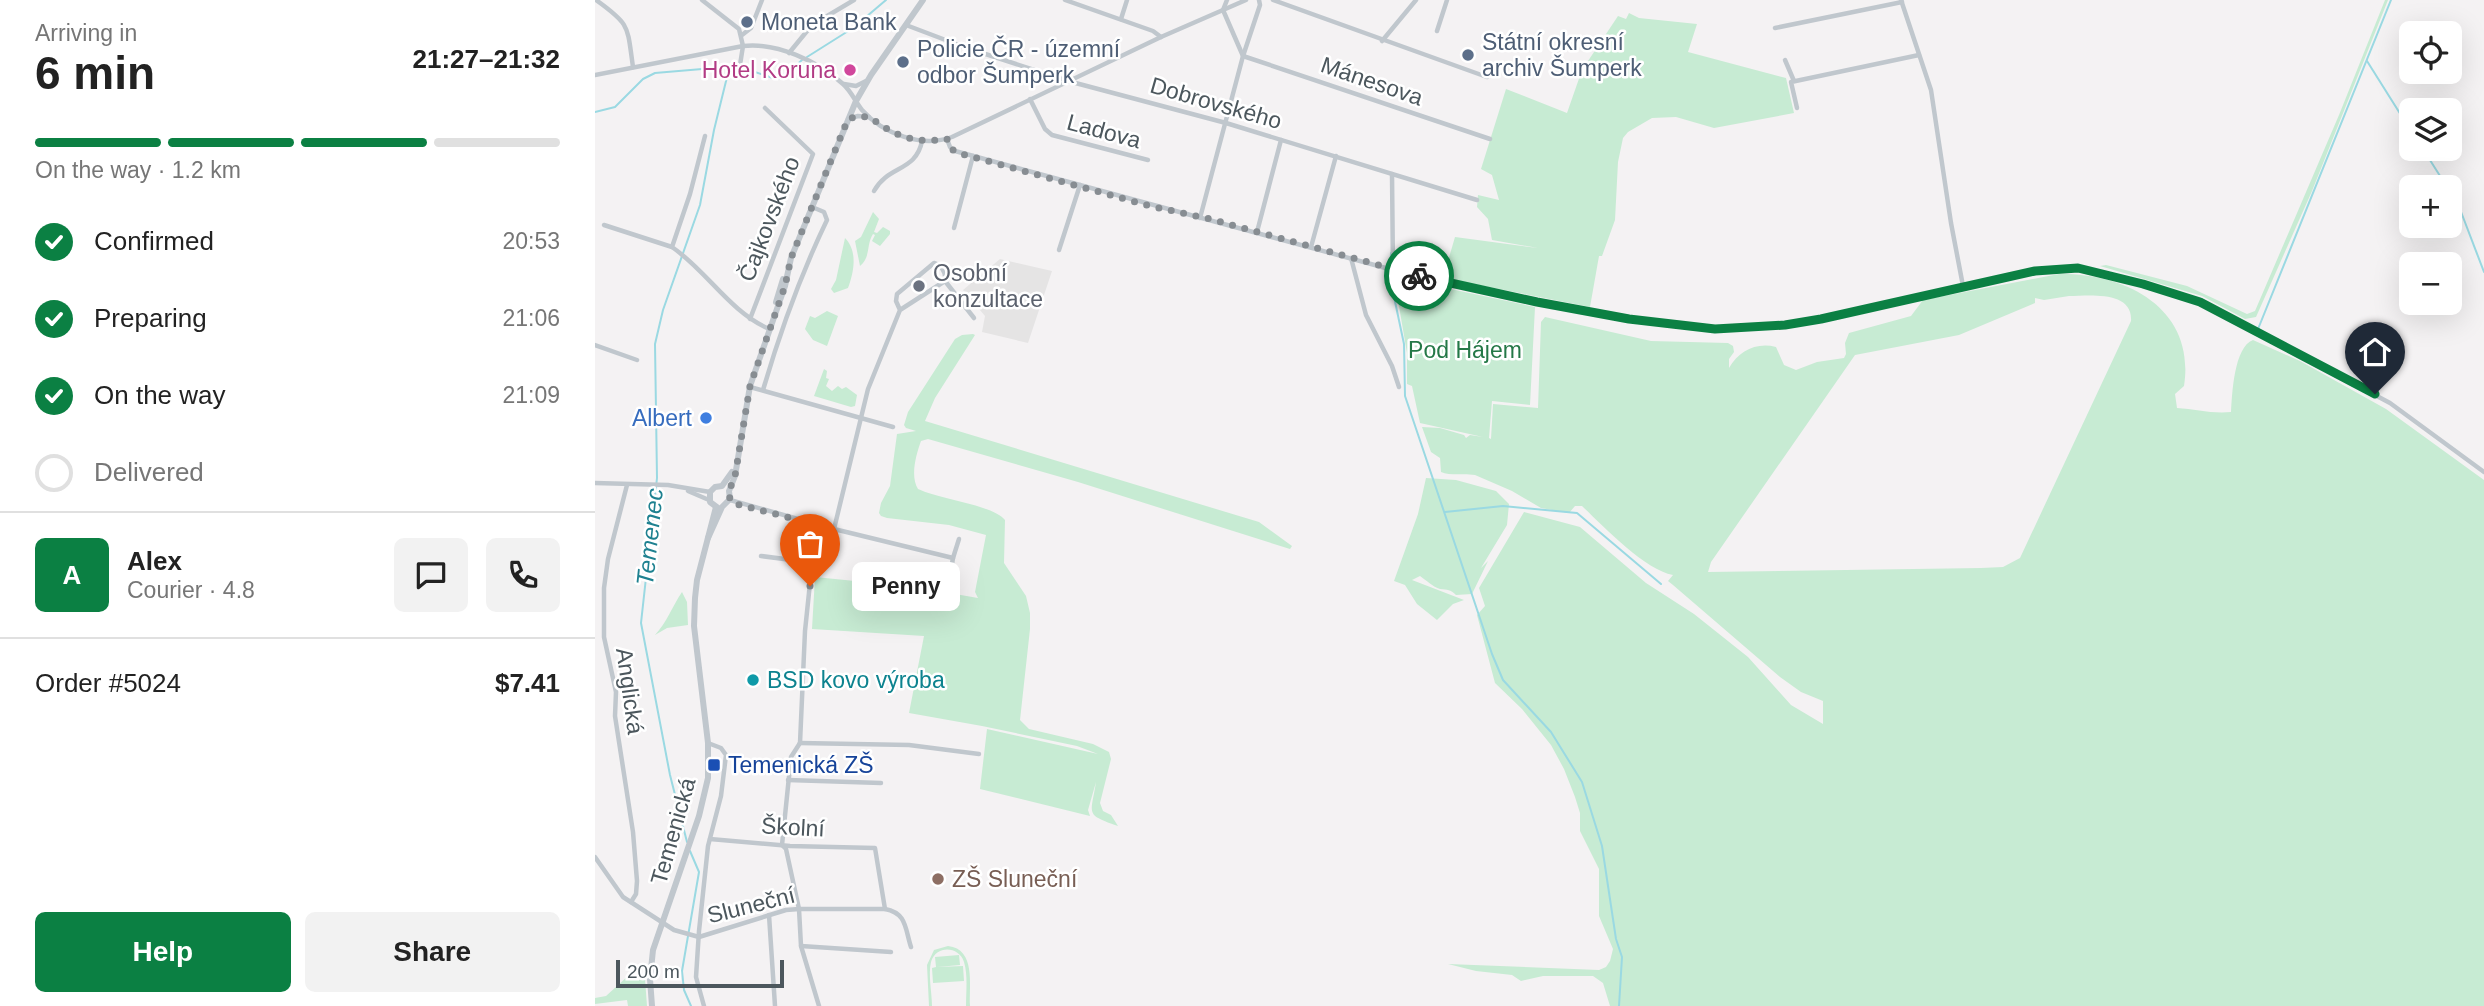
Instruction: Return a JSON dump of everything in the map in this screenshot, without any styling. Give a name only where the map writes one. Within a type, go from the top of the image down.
[{"type":"street","points":[[596,0],[625,24],[633,68]]},
{"type":"street","points":[[702,0],[739,29],[743,46],[740,65]]},
{"type":"street","points":[[742,35],[751,28],[762,0]]},
{"type":"street","points":[[789,53],[812,25],[854,0]]},
{"type":"street","points":[[923,0],[871,75],[856,102],[812,207],[750,386],[729,491],[730,500],[953,558]]},
{"type":"street","points":[[1065,0],[1153,31],[1161,37]]},
{"type":"street","points":[[1121,19],[1127,0]]},
{"type":"street","points":[[1227,0],[1223,10],[1243,56]]},
{"type":"street","points":[[595,75],[743,46],[762,46],[804,59],[842,83],[870,117],[895,133],[922,141],[947,139],[1161,37],[1246,0]]},
{"type":"street","points":[[1200,218],[1243,56],[1260,5],[1259,0]]},
{"type":"street","points":[[1273,0],[1487,77]]},
{"type":"street","points":[[1382,41],[1416,0]]},
{"type":"street","points":[[1437,31],[1447,0]]},
{"type":"street","points":[[1775,28],[1901,1],[1931,90],[1963,286]]},
{"type":"street","name":"Dobrovského","points":[[906,25],[1068,81],[1226,123],[1477,200]]},
{"type":"street","points":[[1797,108],[1791,82],[1919,55]]},
{"type":"street","name":"Mánesova","points":[[1243,56],[1490,139]]},
{"type":"street","points":[[1784,60],[1794,81]]},
{"type":"street","points":[[842,83],[859,85],[871,75]]},
{"type":"street","name":"Ladova","points":[[1030,99],[1045,129],[1052,135],[1148,160]]},
{"type":"street","name":"Čajkovského","points":[[750,319],[813,154],[765,108]]},
{"type":"street","points":[[848,119],[870,117]]},
{"type":"street","points":[[672,247],[690,194],[705,136]]},
{"type":"street","points":[[947,139],[953,150],[973,156],[1393,270],[1629,319],[1715,329],[1785,325],[1821,319],[2035,271],[2067,268],[2101,273],[2185,296],[2382,398],[2484,472]]},
{"type":"street","points":[[1257,232],[1281,140]]},
{"type":"street","points":[[874,191],[883,178],[917,157],[922,141]]},
{"type":"street","points":[[954,228],[973,156]]},
{"type":"street","points":[[1311,247],[1336,156]]},
{"type":"street","points":[[1392,174],[1393,270]]},
{"type":"street","points":[[1059,250],[1080,186]]},
{"type":"street","points":[[763,390],[771,361],[814,247],[827,220],[824,212],[812,207]]},
{"type":"street","points":[[604,225],[672,247],[750,319],[769,329]]},
{"type":"street","points":[[1351,258],[1366,315],[1392,366],[1399,387]]},
{"type":"street","points":[[900,310],[896,301],[897,294],[934,263],[944,271],[945,281],[974,318]]},
{"type":"street","points":[[761,556],[812,564],[824,557],[834,529],[872,378],[900,310],[945,281]]},
{"type":"street","points":[[595,345],[637,360]]},
{"type":"street","points":[[750,386],[893,427]]},
{"type":"street","points":[[722,486],[735,468]]},
{"type":"street","points":[[595,483],[680,488],[710,496],[719,507]]},
{"type":"street","name":"Anglická","points":[[627,485],[608,559],[604,588],[604,637],[616,692],[615,716],[633,832],[637,881],[636,894],[631,902]]},
{"type":"street","points":[[710,496],[715,487],[722,486],[729,491]]},
{"type":"street","name":"Temenická","points":[[652,1006],[653,950],[688,852],[708,778],[708,743],[694,626],[695,588],[719,507],[730,500]]},
{"type":"street","points":[[948,587],[959,539]]},
{"type":"street","points":[[812,564],[804,644],[800,743],[792,755],[782,845],[786,849],[799,909],[800,946],[819,1006]]},
{"type":"street","points":[[704,1006],[696,977],[699,934],[710,839],[721,796],[726,755],[722,748],[708,743]]},
{"type":"street","points":[[800,743],[909,745],[979,754]]},
{"type":"street","points":[[788,780],[881,783]]},
{"type":"street","name":"Školní","points":[[710,839],[875,848],[885,909]]},
{"type":"street","points":[[595,858],[610,876],[619,893],[663,923]]},
{"type":"street","name":"Sluneční","points":[[663,923],[683,933],[699,934],[799,909],[885,909]]},
{"type":"street","points":[[885,909],[895,911],[902,917],[911,947]]},
{"type":"street","points":[[769,915],[775,1006]]},
{"type":"street","points":[[800,946],[891,952]]},
{"type":"shaded area","points":[[1000,259],[1052,271],[1028,343],[982,332],[985,316],[963,290]]},
{"type":"green space","points":[[2385,0],[2388,0],[2312,191],[2256,317],[2245,319],[2202,296],[2100,266],[2106,265],[2187,286],[2247,314],[2255,311]]},
{"type":"green space","points":[[1629,13],[1639,18],[1697,24],[1688,52],[1786,78],[1794,113],[1714,128],[1676,117],[1652,118],[1628,132],[1623,138],[1618,162],[1615,220],[1602,256],[1599,256],[1590,307],[1443,278],[1455,237],[1538,248],[1492,240],[1488,219],[1477,207],[1478,195],[1499,200],[1492,175],[1481,169],[1506,89],[1567,113],[1582,70],[1618,16],[1626,19]]},
{"type":"green space","points":[[873,212],[879,219],[874,232],[877,233],[883,227],[890,231],[890,234],[880,246],[872,241],[875,235],[873,234],[866,259],[860,266],[855,241],[861,237]]},
{"type":"green space","points":[[845,238],[852,249],[852,275],[848,288],[834,293],[831,289],[836,280]]},
{"type":"green space","name":"Pod Hájem","points":[[2059,274],[2109,280],[2132,289],[2151,301],[2168,316],[2179,336],[2185,359],[2184,386],[2175,394],[2177,408],[2231,412],[2238,361],[2247,344],[2253,340],[2300,361],[2386,409],[2484,480],[2484,1006],[1610,1006],[1603,983],[1593,976],[1543,976],[1521,981],[1512,975],[1476,971],[1448,964],[1599,970],[1606,967],[1610,961],[1613,949],[1599,916],[1599,869],[1580,831],[1580,813],[1564,769],[1551,745],[1522,709],[1495,683],[1477,615],[1485,606],[1479,588],[1524,512],[1580,527],[1646,583],[1694,614],[1748,657],[1791,705],[1823,724],[1823,701],[1801,692],[1780,677],[1668,581],[1673,575],[1637,556],[1582,506],[1575,506],[1569,513],[1541,508],[1512,491],[1475,475],[1441,472],[1440,458],[1431,452],[1422,427],[1440,428],[1466,438],[1470,435],[1483,437],[1420,423],[1412,386],[1407,384],[1407,353],[1394,277],[1535,307],[1530,405],[1492,401],[1491,439],[1493,404],[1538,408],[1541,322],[1545,317],[1651,341],[1728,343],[1733,346],[1734,352],[1729,359],[1729,368],[1749,349],[1776,347],[1784,365],[1796,370],[1817,362],[1844,358],[1849,333],[1911,316],[1923,300]],"holes":[[[2069,296],[2118,299],[2130,311],[2131,321],[2020,558],[2003,567],[1981,568],[1708,572],[1711,562],[1855,355],[1959,335],[2035,303],[2035,298],[2044,300]]]},
{"type":"green space","points":[[827,311],[838,316],[827,346],[813,340],[805,329],[810,316],[815,318]]},
{"type":"green space","points":[[975,335],[935,398],[925,421],[1259,522],[1292,546],[1290,549],[1078,482],[928,439],[921,441],[914,472],[918,489],[978,506],[1005,520],[1004,563],[1026,596],[1030,613],[1020,720],[1029,729],[1093,744],[1109,752],[1111,759],[1100,803],[1103,811],[1111,815],[1118,826],[1100,819],[1092,812],[1096,782],[1088,810],[1090,816],[980,789],[987,729],[1098,754],[1077,746],[909,713],[924,636],[812,629],[815,577],[915,587],[978,598],[975,592],[986,535],[949,525],[887,518],[879,513],[890,486],[897,434],[916,431],[904,425],[908,412],[955,339]]},
{"type":"green space","points":[[824,369],[827,371],[826,378],[829,379],[826,386],[832,391],[838,386],[842,389],[846,387],[857,395],[855,406],[814,396]]},
{"type":"green space","points":[[1426,478],[1456,480],[1496,491],[1509,504],[1507,525],[1481,568],[1488,561],[1472,594],[1456,595],[1435,587],[1420,576],[1412,580],[1464,600],[1453,604],[1437,620],[1417,604],[1405,585],[1394,581],[1418,514]]},
{"type":"green space","points":[[682,592],[687,602],[688,625],[667,628],[655,635],[663,625]]},
{"type":"green space","points":[[948,946],[957,949],[967,961],[970,1006],[966,1006],[964,962],[953,950],[942,950],[931,962],[932,1006],[929,1006],[927,965],[934,950]]},
{"type":"green space","points":[[959,955],[960,965],[937,967],[963,966],[964,981],[933,983],[932,968],[936,967],[935,957]]},
{"type":"green space","points":[[628,976],[645,979],[647,1006],[628,1006],[627,1000],[595,1004],[595,998],[606,996]]},
{"type":"waterway","points":[[807,57],[853,28],[886,0]]},
{"type":"waterway","points":[[2256,334],[2391,0]]},
{"type":"waterway","points":[[595,112],[615,107],[643,79],[655,73],[743,68],[776,79],[782,78],[802,60]]},
{"type":"waterway","points":[[2367,61],[2399,112]]},
{"type":"waterway","name":"Temenec","points":[[687,842],[670,775],[641,623],[657,478],[655,344],[663,310],[700,205],[714,130],[728,73],[733,68]]},
{"type":"waterway","points":[[2431,161],[2439,175]]},
{"type":"waterway","points":[[2462,214],[2484,272]]},
{"type":"waterway","points":[[1391,253],[1390,278],[1404,344],[1405,396],[1492,654],[1503,680],[1551,732],[1582,782],[1602,846],[1616,939],[1622,957],[1619,1006]]},
{"type":"waterway","points":[[1445,512],[1503,506],[1577,513],[1661,584]]},
{"type":"waterway","name":"Temenec","points":[[690,851],[699,872],[682,971],[684,990],[691,1006]]},
{"type":"way so far","points":[[810,586],[812,564],[824,557],[834,529],[736,504],[730,500],[729,491],[735,476],[750,386],[785,286],[791,258],[848,119],[870,117],[895,133],[909,138],[922,141],[947,139],[955,152],[1419,276]]},
{"type":"place","name":"Moneta Bank","points":[[747,22]]},
{"type":"place","name":"Státní okresní archiv Šumperk","points":[[1468,55]]},
{"type":"place","name":"Policie ČR - územní odbor Šumperk","points":[[903,62]]},
{"type":"place","name":"Hotel Koruna","points":[[850,70]]},
{"type":"place","name":"Osobní konzultace","points":[[919,286]]},
{"type":"place","name":"Albert","points":[[706,418]]},
{"type":"place","name":"Penny","points":[[810,586]]},
{"type":"place","name":"BSD kovo výroba","points":[[753,680]]},
{"type":"place","name":"Temenická ZŠ","points":[[714,765]]},
{"type":"place","name":"ZŠ Sluneční","points":[[938,879]]},
{"type":"route","points":[[1419,276],[1629,319],[1715,329],[1785,325],[1821,319],[2035,271],[2078,268],[2200,302],[2375,394]]}]
